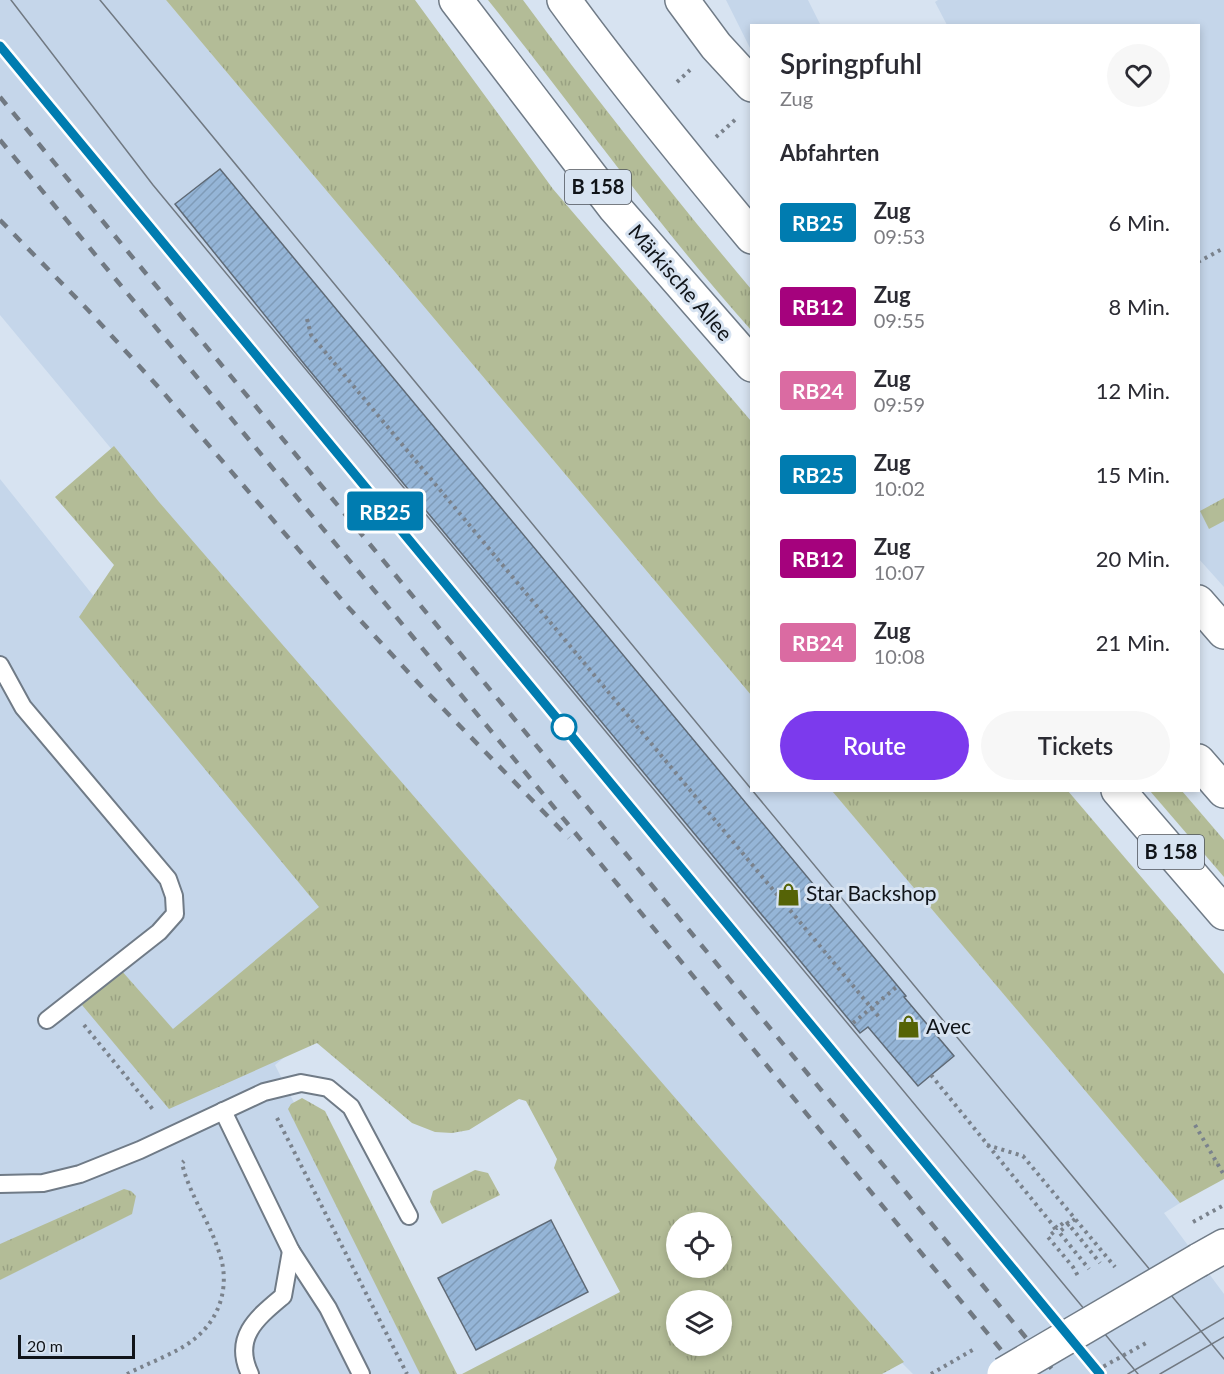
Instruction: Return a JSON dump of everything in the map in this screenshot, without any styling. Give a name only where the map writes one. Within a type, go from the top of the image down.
[{"type":"main road","name":"Märkische Allee","points":[[456,0],[615,208],[750,362]]},
{"type":"main road","points":[[564,0],[688,161],[750,235]]},
{"type":"main road","points":[[682,0],[716,45],[748,98]]},
{"type":"main road","points":[[1200,604],[1224,632]]},
{"type":"main road","points":[[1200,763],[1224,791]]},
{"type":"main road","name":"B 158","points":[[1120,792],[1224,913]]},
{"type":"main road","points":[[1004,1374],[1211,1253]]},
{"type":"lane","points":[[0,665],[23,707],[168,879],[174,896],[176,914],[159,932],[47,1020]]},
{"type":"lane","points":[[0,1184],[43,1183],[80,1174],[169,1137],[264,1092],[301,1083],[328,1088],[351,1107],[409,1216]]},
{"type":"lane","points":[[223,1111],[291,1251],[328,1308],[361,1374]]},
{"type":"lane","points":[[250,1374],[246,1367],[244,1342],[255,1318],[283,1296],[291,1251]]},
{"type":"path","points":[[688,161],[748,98]]},
{"type":"path","points":[[1200,261],[1224,248]]},
{"type":"path","points":[[307,319],[311,335],[879,1017]]},
{"type":"path","points":[[854,1023],[899,986]]},
{"type":"path","points":[[78,1017],[156,1112],[169,1137],[189,1156],[182,1163],[186,1178],[219,1249],[224,1272],[224,1294],[215,1314],[203,1331],[191,1342],[127,1374]]},
{"type":"path","points":[[931,1076],[1052,1224],[1056,1230],[1048,1237],[1078,1276]]},
{"type":"path","points":[[264,1092],[407,1374]]},
{"type":"path","points":[[234,1134],[275,1114]]},
{"type":"path","points":[[1195,1125],[1224,1175]]},
{"type":"path","points":[[987,1145],[1023,1156],[1119,1272]]},
{"type":"path","points":[[1075,1219],[1059,1232],[1089,1269]]},
{"type":"path","points":[[1052,1224],[1057,1228],[1066,1221],[1100,1263]]},
{"type":"path","points":[[1095,1372],[1146,1342]]},
{"type":"shaded area","points":[[0,0],[166,0],[750,694],[750,792],[833,792],[1180,1203],[1164,1213],[1224,1294],[1224,1374],[913,1374],[158,505],[0,315]]},
{"type":"shaded area","points":[[726,0],[808,0],[820,24],[750,24],[750,48]]},
{"type":"shaded area","points":[[938,0],[1224,0],[1224,587],[1200,560],[1200,24],[946,24],[935,2]]},
{"type":"shaded area","points":[[0,479],[391,968],[275,1065],[431,1374],[0,1374]]},
{"type":"green space","points":[[166,0],[415,0],[553,189],[750,420],[750,694]]},
{"type":"green space","points":[[488,0],[523,0],[578,74],[750,288],[750,329],[650,208]]},
{"type":"green space","points":[[114,446],[159,502],[904,1362],[882,1374],[462,1374],[620,1292],[554,1168],[557,1159],[526,1101],[519,1099],[469,1130],[452,1133],[435,1132],[412,1123],[317,1043],[169,1109],[82,1005],[121,970],[173,1029],[319,907],[79,617],[114,565],[55,497]]},
{"type":"green space","points":[[1224,498],[1224,521],[1209,529],[1200,511]]},
{"type":"green space","points":[[833,792],[1069,792],[1224,974],[1224,1179],[1180,1203]]},
{"type":"green space","points":[[1151,792],[1183,792],[1224,840],[1224,877]]},
{"type":"green space","points":[[302,1098],[325,1111],[457,1374],[420,1374],[288,1109],[291,1104]]},
{"type":"green space","points":[[475,1170],[488,1173],[500,1195],[442,1224],[430,1202],[433,1191]]},
{"type":"green space","points":[[124,1189],[136,1196],[132,1214],[0,1280],[0,1244]]},
{"type":"building","points":[[220,169],[954,1056],[918,1086],[868,1027],[860,1033],[305,365],[175,204]]},
{"type":"building","points":[[551,1220],[588,1292],[476,1350],[438,1278]]},
{"type":"tram line","points":[[11,0],[153,185],[1138,1374]]},
{"type":"tram line","points":[[100,0],[750,788]]},
{"type":"tram line","points":[[754,792],[1224,1359]]},
{"type":"tram line","points":[[1128,1374],[1224,1318]]},
{"type":"tram line","points":[[1160,1374],[1224,1337]]},
{"type":"railway","points":[[0,46],[1100,1374]]},
{"type":"railway","points":[[0,97],[1056,1374]]},
{"type":"railway","points":[[0,140],[1021,1374]]},
{"type":"railway","points":[[0,220],[88,310],[162,391],[348,607],[421,686],[569,838]]},
{"type":"train","name":"RB25","points":[[0,46],[1100,1374]]},
{"type":"place","name":"Star Backshop","points":[[788,894]]},
{"type":"place","name":"Avec","points":[[908,1027]]}]
